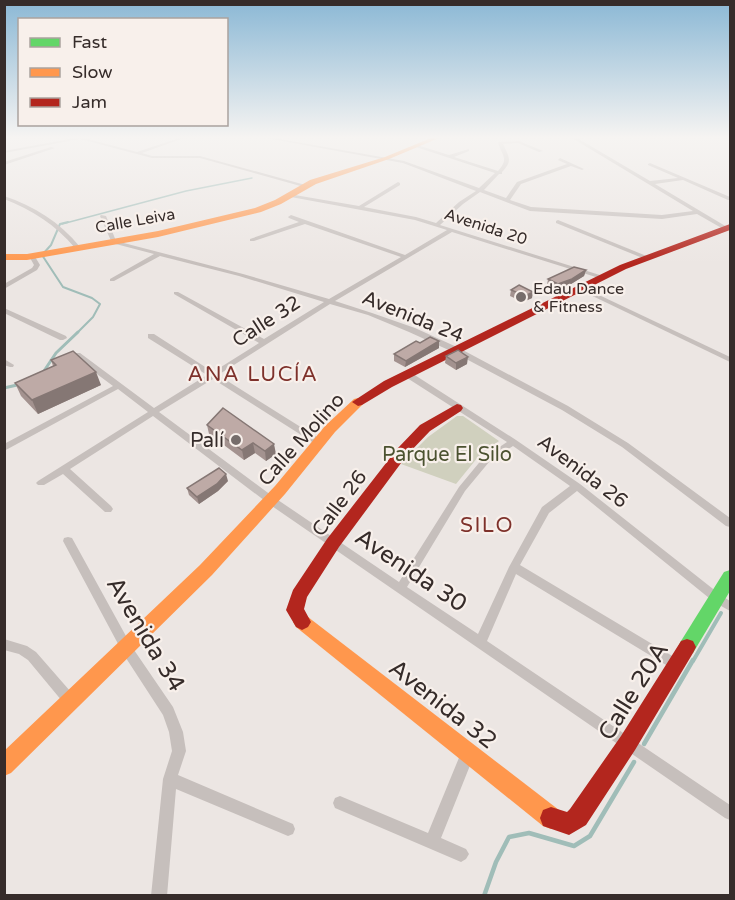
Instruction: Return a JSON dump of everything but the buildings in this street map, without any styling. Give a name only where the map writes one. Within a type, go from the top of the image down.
[{"type":"main road","name":"Calle Leiva","points":[[4,257],[32,256],[114,242],[228,218],[273,204],[306,186],[323,180]]},
{"type":"main road","name":"Calle Molino","points":[[4,766],[128,651],[272,501],[352,407],[407,375],[601,277],[678,243],[728,227]]},
{"type":"main road","name":"Calle 26","points":[[295,610],[299,595],[333,543],[402,452],[425,428],[457,408]]},
{"type":"main road","name":"Calle 20A","points":[[569,824],[578,817],[627,743],[730,578]]},
{"type":"main road","name":"Avenida 32","points":[[295,610],[302,621],[553,820],[569,824]]},
{"type":"street","points":[[284,180],[306,186]]},
{"type":"street","points":[[454,180],[530,209],[662,217],[697,212]]},
{"type":"street","points":[[437,225],[461,203],[492,180]]},
{"type":"street","points":[[507,200],[519,183],[527,180]]},
{"type":"street","points":[[645,180],[697,212],[728,227]]},
{"type":"street","points":[[650,183],[670,180]]},
{"type":"street","points":[[688,180],[730,199]]},
{"type":"street","points":[[361,207],[398,184]]},
{"type":"street","name":"Avenida 20","points":[[291,195],[361,207],[437,225],[601,277]]},
{"type":"street","points":[[4,197],[38,213],[65,232],[77,247]]},
{"type":"street","points":[[103,216],[114,242]]},
{"type":"street","points":[[291,217],[406,257]]},
{"type":"street","points":[[252,240],[304,222]]},
{"type":"street","points":[[558,222],[647,258]]},
{"type":"street","name":"Calle 32","points":[[41,483],[329,302],[450,231]]},
{"type":"street","name":"Avenida 24","points":[[114,242],[241,275],[391,321],[456,350],[565,408],[624,445],[730,523]]},
{"type":"street","points":[[112,280],[157,255]]},
{"type":"street","points":[[4,287],[35,269],[37,265],[32,256]]},
{"type":"street","points":[[580,288],[730,360]]},
{"type":"street","points":[[176,293],[265,343]]},
{"type":"street","points":[[4,310],[63,338]]},
{"type":"street","points":[[151,336],[320,443]]},
{"type":"street","name":"Avenida 30","points":[[75,354],[272,501],[730,813]]},
{"type":"street","name":"Avenida 26","points":[[407,375],[578,486],[730,606]]},
{"type":"street","points":[[4,435],[8,445],[118,387]]},
{"type":"street","points":[[401,588],[462,489],[486,460],[513,442]]},
{"type":"street","points":[[64,469],[108,509]]},
{"type":"street","points":[[480,642],[514,567],[545,510],[578,486]]},
{"type":"street","name":"Avenida 34","points":[[68,541],[128,651],[168,711],[176,732],[179,751],[170,779]]},
{"type":"street","points":[[514,567],[675,664]]},
{"type":"street","points":[[4,644],[23,650],[32,656],[72,703]]},
{"type":"street","points":[[432,842],[468,753]]},
{"type":"street","points":[[159,896],[170,779],[288,829]]},
{"type":"street","points":[[340,803],[461,854]]},
{"type":"green space","name":"Parque El Silo","points":[[457,416],[463,416],[499,441],[478,457],[456,484],[401,464],[428,437]]},
{"type":"waterway","points":[[62,224],[186,191],[242,180]]},
{"type":"waterway","points":[[68,222],[60,224],[51,245],[42,255],[63,287],[92,298],[100,304],[93,317],[78,332]]},
{"type":"waterway","points":[[44,371],[56,353],[78,332]]},
{"type":"waterway","points":[[4,388],[17,385]]},
{"type":"waterway","points":[[693,661],[721,613]]},
{"type":"waterway","points":[[644,744],[693,660]]},
{"type":"waterway","points":[[484,896],[496,862],[509,837],[529,833],[574,846],[590,836],[634,762]]},
{"type":"traffic: fast","points":[[687,647],[730,577]]},
{"type":"traffic: slow","points":[[4,257],[27,257],[158,234],[258,210],[319,180]]},
{"type":"traffic: slow","points":[[4,766],[206,570],[280,490],[330,429],[358,402]]},
{"type":"traffic: slow","points":[[302,622],[551,818]]},
{"type":"traffic: jam","points":[[358,402],[388,384],[623,267],[730,227]]},
{"type":"traffic: jam","points":[[302,622],[295,610],[299,595],[333,543],[402,452],[425,428],[457,408]]},
{"type":"traffic: jam","points":[[551,818],[569,824],[578,817],[628,743],[687,647]]},
{"type":"place","name":"Edau Dance & Fitness","points":[[521,297]]},
{"type":"place","name":"Palí","points":[[236,440]]},
{"type":"district","name":"ANA LUCÍA","points":[[253,374]]},
{"type":"district","name":"SILO","points":[[487,525]]}]
